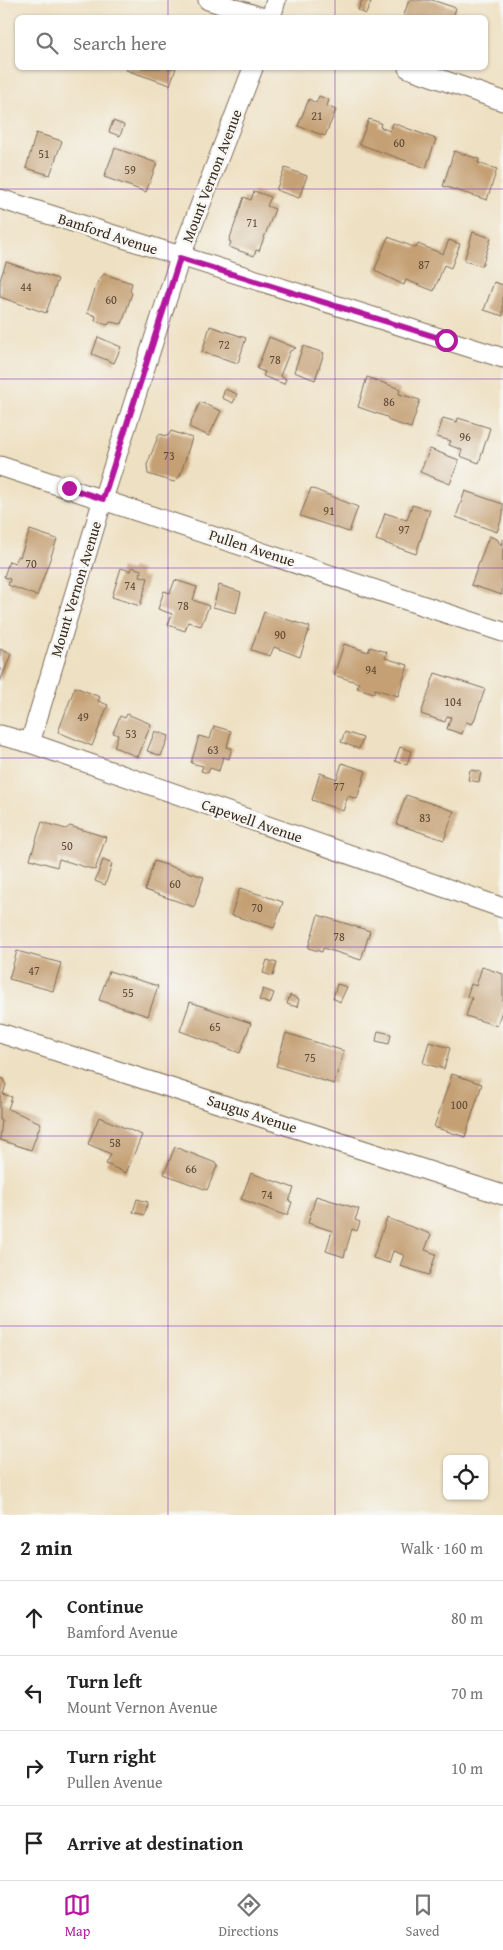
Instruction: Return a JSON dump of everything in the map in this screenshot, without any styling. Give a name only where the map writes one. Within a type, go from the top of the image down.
[{"type":"street","points":[[208,0],[255,15]]},
{"type":"street","points":[[273,15],[276,0]]},
{"type":"street","name":"Mount Vernon Avenue","points":[[30,743],[103,499],[180,258],[252,70]]},
{"type":"street","points":[[414,70],[503,101]]},
{"type":"street","name":"Bamford Avenue","points":[[0,199],[180,258],[503,358]]},
{"type":"street","name":"Pullen Avenue","points":[[0,466],[503,632]]},
{"type":"street","name":"Capewell Avenue","points":[[0,735],[30,743],[503,908]]},
{"type":"street","name":"Saugus Avenue","points":[[0,1033],[503,1193]]},
{"type":"building","points":[[362,0],[371,2],[366,14],[358,10]]},
{"type":"building","points":[[409,0],[432,0],[456,8],[454,15],[404,15]]},
{"type":"building","points":[[126,70],[175,70],[170,85]]},
{"type":"building","points":[[319,96],[329,100],[327,106],[336,110],[325,136],[298,126],[309,99],[316,103]]},
{"type":"building","points":[[369,119],[381,123],[380,127],[390,131],[393,123],[436,139],[426,168],[359,144]]},
{"type":"building","points":[[113,121],[124,125],[120,136],[109,132]]},
{"type":"building","points":[[36,133],[62,141],[50,175],[26,168]]},
{"type":"building","points":[[115,148],[157,163],[146,192],[104,177]]},
{"type":"building","points":[[454,151],[479,159],[478,163],[497,169],[487,200],[443,186]]},
{"type":"building","points":[[285,168],[307,176],[299,198],[276,190]]},
{"type":"building","points":[[254,191],[271,197],[267,206],[275,209],[259,251],[256,250],[254,256],[229,247],[231,242],[229,241],[244,197],[251,200]]},
{"type":"building","points":[[473,232],[491,238],[482,266],[464,261]]},
{"type":"building","points":[[388,237],[416,248],[418,244],[443,254],[449,240],[460,244],[451,268],[444,265],[434,291],[406,280],[404,285],[377,272],[375,269]]},
{"type":"building","points":[[6,262],[58,279],[46,313],[0,297],[0,280]]},
{"type":"building","points":[[104,274],[132,283],[130,291],[132,293],[122,324],[110,322],[108,325],[95,321],[96,316],[87,313],[98,281]]},
{"type":"building","points":[[494,282],[503,285],[503,316],[484,310]]},
{"type":"building","points":[[210,326],[246,338],[238,363],[202,352]]},
{"type":"building","points":[[98,337],[121,347],[114,363],[92,354]]},
{"type":"building","points":[[269,337],[296,348],[290,351],[280,376],[286,379],[284,384],[263,376],[265,372],[257,369]]},
{"type":"building","points":[[303,346],[324,353],[315,380],[294,372]]},
{"type":"building","points":[[367,377],[400,389],[399,394],[420,400],[411,428],[389,421],[387,417],[358,407]]},
{"type":"building","points":[[225,389],[237,394],[233,403],[222,398]]},
{"type":"building","points":[[200,402],[221,411],[209,436],[189,427]]},
{"type":"building","points":[[443,418],[457,422],[458,418],[490,428],[479,463],[460,456],[462,450],[449,445],[451,441],[437,437]]},
{"type":"building","points":[[171,431],[192,438],[180,476],[174,482],[148,474],[147,465],[159,434],[168,436]]},
{"type":"building","points":[[430,449],[459,460],[450,484],[420,472]]},
{"type":"building","points":[[311,488],[358,507],[349,532],[300,516]]},
{"type":"building","points":[[465,491],[503,504],[503,515],[497,532],[456,517]]},
{"type":"building","points":[[412,505],[430,510],[416,554],[376,540],[385,513],[407,520]]},
{"type":"building","points":[[30,530],[57,539],[37,596],[8,585],[10,579],[4,577],[9,561],[15,563],[18,556],[20,557]]},
{"type":"building","points":[[489,536],[497,539],[501,545],[503,539],[502,595],[471,585]]},
{"type":"building","points":[[132,567],[141,570],[140,576],[148,578],[140,606],[112,597],[121,568],[131,571]]},
{"type":"building","points":[[175,580],[197,587],[193,600],[209,606],[201,626],[188,622],[185,631],[168,625],[172,614],[158,609],[164,591],[170,593]]},
{"type":"building","points":[[219,585],[241,592],[236,613],[213,607]]},
{"type":"building","points":[[264,612],[310,627],[300,657],[274,647],[270,656],[251,650]]},
{"type":"building","points":[[344,644],[368,652],[370,647],[387,652],[385,658],[408,665],[398,696],[375,689],[374,693],[357,688],[359,683],[334,675]]},
{"type":"building","points":[[0,649],[11,654],[0,682]]},
{"type":"building","points":[[435,673],[485,689],[474,721],[472,724],[466,722],[462,734],[447,729],[451,717],[447,716],[445,722],[421,714]]},
{"type":"building","points":[[75,687],[100,697],[98,701],[108,705],[92,746],[58,732]]},
{"type":"building","points":[[127,714],[151,724],[138,757],[114,747],[118,735],[113,733],[120,716],[125,718]]},
{"type":"building","points":[[214,726],[231,731],[227,747],[232,748],[229,759],[223,757],[219,771],[210,768],[208,773],[201,771],[203,766],[191,763],[199,736],[210,739]]},
{"type":"building","points":[[155,731],[169,736],[161,756],[147,751]]},
{"type":"building","points":[[345,732],[363,738],[359,749],[341,742]]},
{"type":"building","points":[[400,747],[411,751],[407,765],[395,761]]},
{"type":"building","points":[[342,763],[366,771],[357,799],[348,796],[343,811],[312,800],[320,773],[337,779]]},
{"type":"building","points":[[470,770],[481,772],[479,782],[468,780]]},
{"type":"building","points":[[406,795],[454,811],[444,840],[396,824]]},
{"type":"building","points":[[42,822],[66,829],[70,826],[106,837],[95,870],[59,859],[57,867],[30,859]]},
{"type":"building","points":[[103,860],[112,864],[105,885],[95,881]]},
{"type":"building","points":[[154,861],[204,877],[194,907],[145,890]]},
{"type":"building","points":[[240,888],[283,902],[274,928],[231,915]]},
{"type":"building","points":[[318,915],[370,931],[361,960],[323,948],[322,952],[308,948]]},
{"type":"building","points":[[17,951],[61,963],[53,991],[9,979]]},
{"type":"building","points":[[267,960],[277,963],[273,976],[263,973]]},
{"type":"building","points":[[482,967],[503,974],[503,1007],[497,1026],[466,1016],[472,998],[467,996],[471,984],[476,986]]},
{"type":"building","points":[[109,971],[158,986],[148,1016],[99,1000]]},
{"type":"building","points":[[337,984],[347,987],[340,1002],[333,998]]},
{"type":"building","points":[[263,989],[274,993],[270,1004],[259,1000]]},
{"type":"building","points":[[290,995],[299,999],[297,1007],[287,1004]]},
{"type":"building","points":[[190,1002],[251,1023],[240,1053],[180,1031]]},
{"type":"building","points":[[378,1031],[391,1034],[389,1044],[376,1041]]},
{"type":"building","points":[[286,1033],[344,1051],[334,1084],[276,1066]]},
{"type":"building","points":[[429,1042],[450,1048],[444,1069],[423,1063]]},
{"type":"building","points":[[452,1074],[482,1084],[465,1137],[434,1127]]},
{"type":"building","points":[[0,1078],[4,1079],[6,1085],[3,1094],[12,1097],[8,1109],[41,1123],[31,1150],[0,1140],[2,1120],[0,1120]]},
{"type":"building","points":[[99,1117],[142,1135],[126,1173],[106,1164],[111,1154],[88,1144]]},
{"type":"building","points":[[175,1147],[218,1164],[207,1190],[164,1174]]},
{"type":"building","points":[[251,1173],[294,1188],[289,1201],[292,1202],[288,1214],[284,1215],[241,1199]]},
{"type":"building","points":[[316,1196],[359,1209],[355,1220],[360,1222],[357,1231],[352,1229],[344,1257],[326,1251],[332,1231],[308,1223]]},
{"type":"building","points":[[137,1199],[148,1202],[144,1215],[133,1212]]},
{"type":"building","points":[[387,1218],[431,1234],[425,1250],[436,1254],[429,1275],[400,1266],[404,1255],[393,1251],[389,1263],[373,1258]]},
{"type":"route","points":[[69,488],[103,499],[180,258],[446,340]]}]
